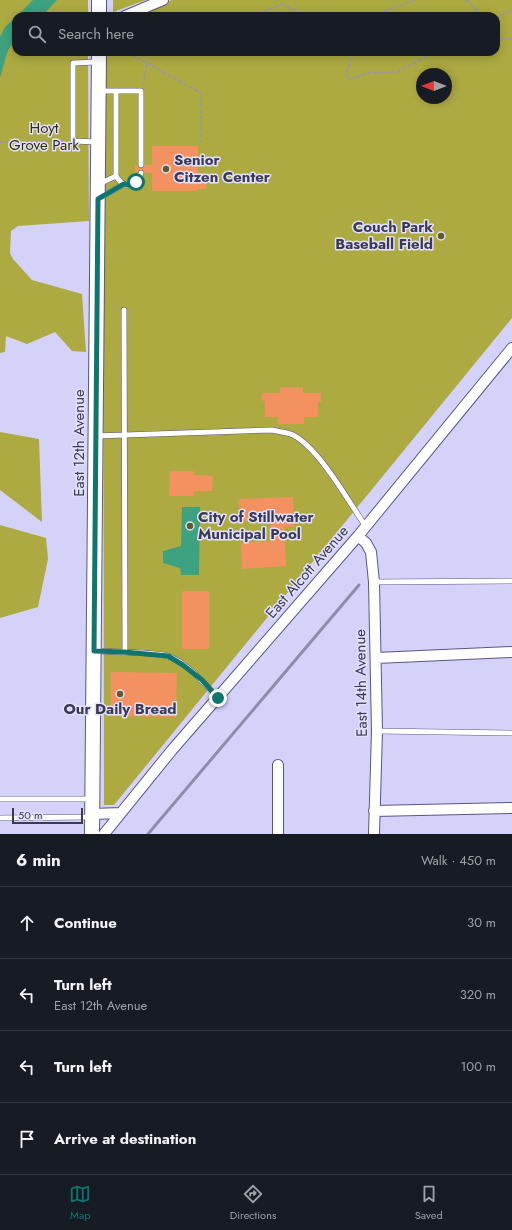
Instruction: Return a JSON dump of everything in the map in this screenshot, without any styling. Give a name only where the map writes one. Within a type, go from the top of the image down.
[{"type":"street","points":[[99,0],[99,12]]},
{"type":"street","points":[[134,12],[163,0]]},
{"type":"street","name":"East 12th Avenue","points":[[92,834],[99,57]]},
{"type":"street","name":"East Alcott Avenue","points":[[104,834],[172,750],[366,527],[512,348]]},
{"type":"street","name":"East 14th Avenue","points":[[358,536],[366,543],[371,552],[374,582],[377,732],[374,834]]},
{"type":"street","points":[[376,658],[512,652]]},
{"type":"street","points":[[278,765],[278,834]]},
{"type":"street","points":[[374,811],[512,808]]},
{"type":"street","points":[[92,815],[121,813]]},
{"type":"lane","points":[[98,142],[73,141],[73,63],[99,57]]},
{"type":"lane","points":[[98,91],[141,91],[140,165]]},
{"type":"lane","points":[[116,91],[116,176],[124,184]]},
{"type":"lane","points":[[98,199],[124,184],[129,185],[136,182],[140,178],[140,173]]},
{"type":"lane","points":[[98,185],[116,176]]},
{"type":"lane","points":[[124,310],[124,652]]},
{"type":"lane","points":[[96,436],[272,430],[293,435],[310,448],[325,466],[366,527]]},
{"type":"lane","points":[[374,582],[512,581]]},
{"type":"lane","points":[[94,651],[168,656],[183,665],[202,680],[218,698]]},
{"type":"lane","points":[[377,732],[512,733]]},
{"type":"lane","points":[[0,798],[93,799]]},
{"type":"lane","points":[[0,818],[92,815]]},
{"type":"path","points":[[383,12],[414,0]]},
{"type":"path","points":[[466,0],[480,12]]},
{"type":"path","points":[[263,12],[282,4],[299,12]]},
{"type":"path","points":[[500,16],[512,9]]},
{"type":"path","points":[[500,38],[512,39]]},
{"type":"path","points":[[134,56],[202,93],[200,142]]},
{"type":"path","points":[[349,56],[351,61],[346,74],[350,79],[369,73],[397,72],[428,56]]},
{"type":"path","points":[[141,91],[147,63]]},
{"type":"path","points":[[0,142],[73,141]]},
{"type":"green space","name":"Hoyt Grove Park","points":[[0,0],[88,0],[88,12],[12,12],[12,56],[88,56],[89,221],[18,226],[11,231],[10,253],[13,259],[32,280],[82,294],[86,352],[72,351],[55,332],[27,344],[6,336],[5,352],[0,353]]},
{"type":"green space","points":[[113,0],[146,0],[113,12]]},
{"type":"green space","points":[[172,0],[512,0],[512,318],[114,805],[104,805],[103,56],[500,56],[500,12],[144,12]]},
{"type":"green space","points":[[0,432],[39,439],[42,522],[0,490]]},
{"type":"green space","points":[[0,525],[46,538],[48,559],[38,607],[0,618]]},
{"type":"shaded area","points":[[33,0],[57,0],[46,12],[21,12]]},
{"type":"shaded area","points":[[12,21],[12,44],[8,50],[0,78],[0,37],[5,27]]},
{"type":"shaded area","name":"City of Stillwater Municipal Pool","points":[[182,507],[200,507],[199,575],[181,575],[180,568],[163,563],[163,551],[181,546]]},
{"type":"building","name":"Senior Citzen Center","points":[[152,146],[198,146],[198,173],[203,173],[203,177],[206,177],[206,189],[197,189],[197,191],[152,191],[152,173],[145,173],[144,170],[141,169],[145,165],[152,165]]},
{"type":"building","points":[[135,165],[141,169],[135,173]]},
{"type":"building","points":[[280,387],[303,387],[303,393],[321,393],[321,402],[318,402],[318,417],[304,417],[304,424],[278,424],[278,417],[265,417],[265,401],[262,401],[262,393],[280,393]]},
{"type":"building","points":[[170,471],[194,471],[194,475],[213,476],[212,491],[194,491],[194,496],[169,496]]},
{"type":"building","points":[[293,497],[294,527],[284,527],[286,566],[242,569],[241,543],[272,541],[270,520],[240,521],[239,499]]},
{"type":"building","points":[[182,591],[209,591],[209,649],[182,649]]},
{"type":"building","points":[[111,672],[177,673],[176,717],[111,716]]},
{"type":"railway","points":[[148,834],[359,585]]},
{"type":"place","name":"Senior Citzen Center","points":[[166,169]]},
{"type":"place","name":"Couch Park Baseball Field","points":[[441,236]]},
{"type":"place","name":"City of Stillwater Municipal Pool","points":[[190,526]]},
{"type":"place","name":"Our Daily Bread","points":[[120,694]]},
{"type":"route","points":[[136,182],[129,185],[124,184],[98,199],[94,651],[168,656],[183,665],[202,680],[218,698]]}]
